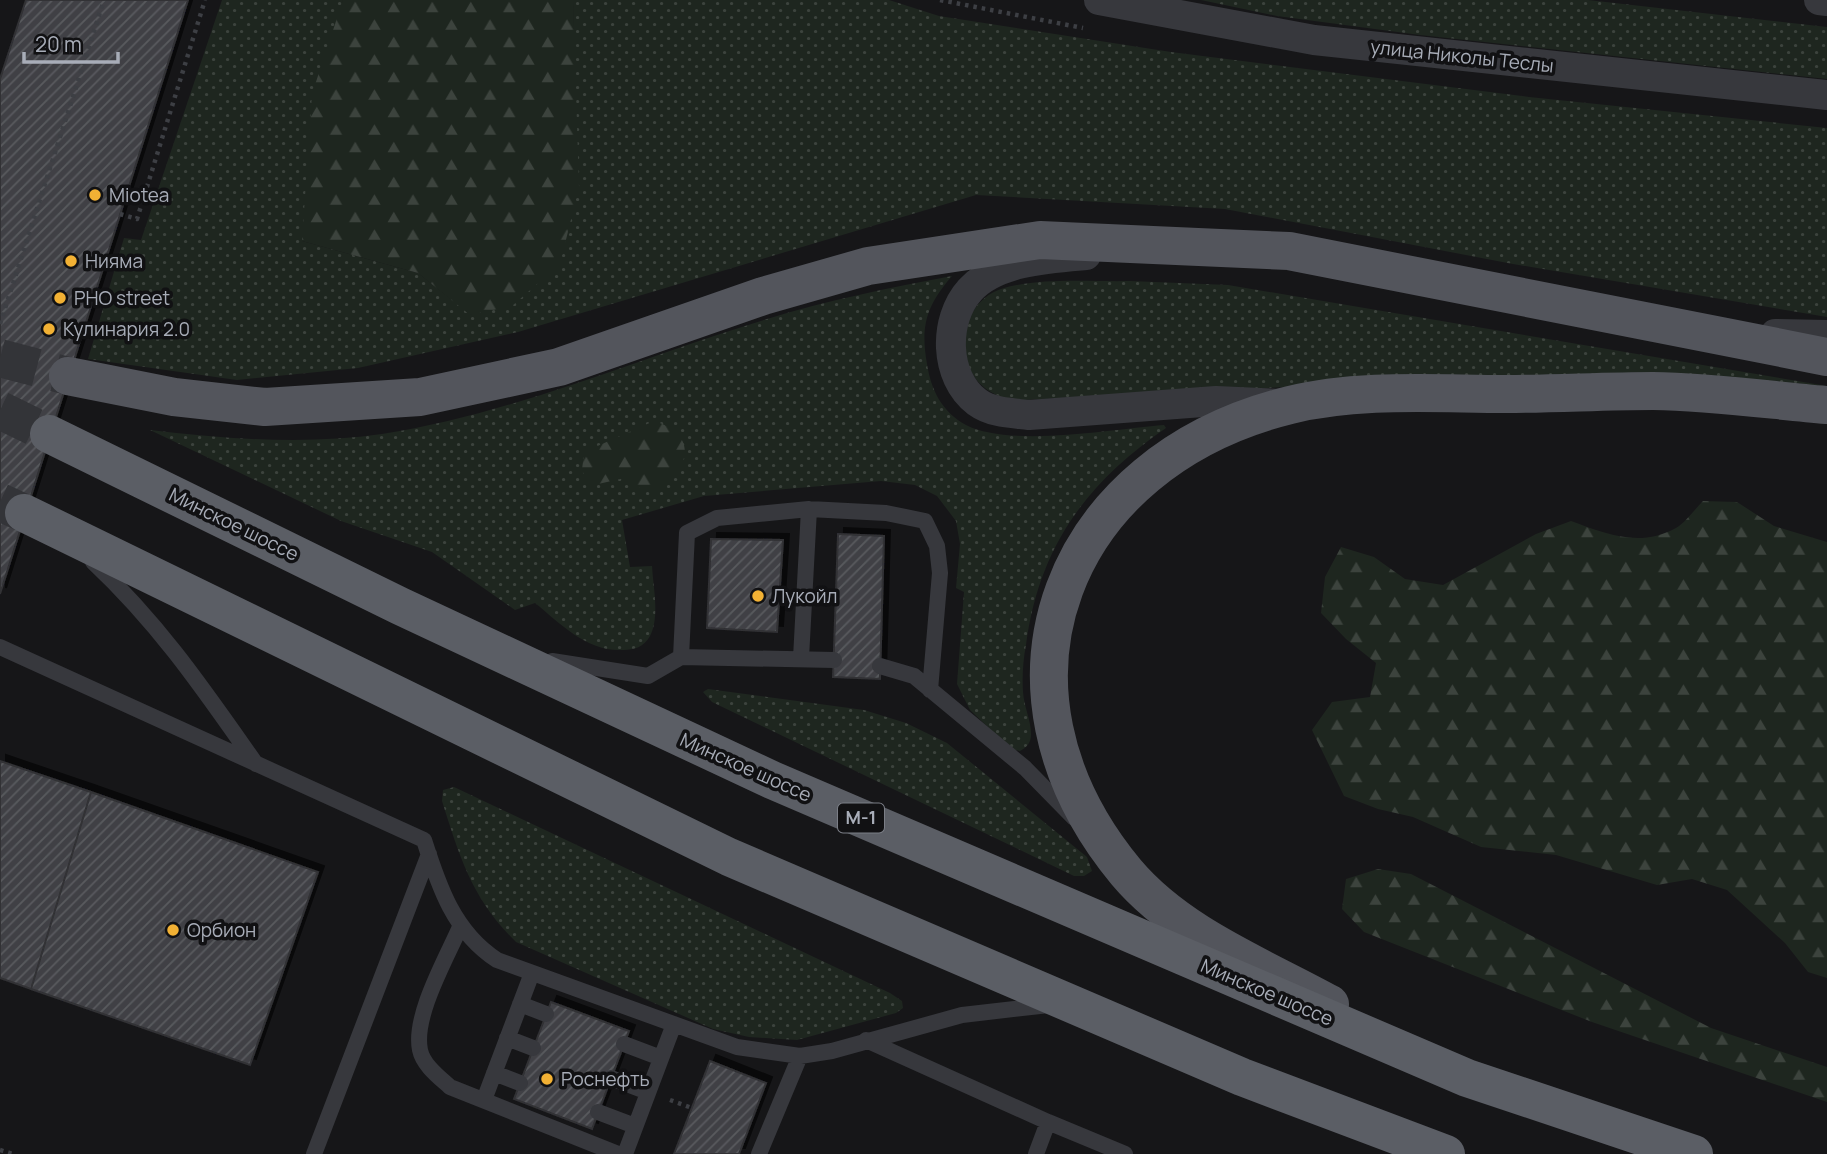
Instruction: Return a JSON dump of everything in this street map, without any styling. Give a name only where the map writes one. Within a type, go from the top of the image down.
[{"type":"highway","name":"Минское шоссе","points":[[49,434],[400,606],[772,780],[1467,1077],[1694,1154]]},
{"type":"highway","points":[[24,513],[729,857],[1242,1077],[1447,1154]]},
{"type":"main road","points":[[68,376],[174,397],[265,407],[420,397],[559,366],[763,296],[868,266],[1040,240],[1290,251],[1713,332],[1827,357]]},
{"type":"main road","points":[[1467,1077],[1185,925],[1127,873],[1093,823],[1069,776],[1053,725],[1048,671],[1052,621],[1066,581],[1087,541],[1117,500],[1155,467],[1202,436],[1293,404],[1360,396],[1434,393],[1656,391],[1827,405]]},
{"type":"street","name":"улица Николы Теслы","points":[[1100,0],[1314,40],[1827,95]]},
{"type":"street","points":[[1819,0],[1827,1]]},
{"type":"street","points":[[1194,246],[1058,258],[1018,265],[988,277],[970,289],[958,308],[950,336],[952,360],[961,383],[978,402],[999,412],[1029,415],[1216,401],[1293,404]]},
{"type":"street","points":[[1713,332],[1827,335]]},
{"type":"lane","points":[[681,657],[687,533],[717,518],[809,509],[886,513],[925,521],[937,546],[940,573],[930,691]]},
{"type":"lane","points":[[802,658],[809,509]]},
{"type":"lane","points":[[60,531],[138,604],[186,664],[257,765]]},
{"type":"lane","points":[[400,606],[560,664],[648,676],[681,657],[834,660]]},
{"type":"lane","points":[[0,648],[257,765],[426,847],[460,927],[479,948],[497,960],[737,1047],[800,1056],[962,1015],[1073,1003]]},
{"type":"lane","points":[[880,666],[914,677],[1025,768],[1127,873]]},
{"type":"lane","points":[[314,1154],[426,847]]},
{"type":"lane","points":[[460,927],[420,1024],[420,1051],[430,1069],[450,1087],[618,1154]]},
{"type":"lane","points":[[484,1100],[532,973]]},
{"type":"lane","points":[[520,1004],[546,1014]]},
{"type":"lane","points":[[625,1154],[674,1024]]},
{"type":"lane","points":[[507,1038],[533,1048]]},
{"type":"lane","points":[[866,1040],[1125,1154]]},
{"type":"lane","points":[[624,1044],[661,1058]]},
{"type":"lane","points":[[759,1154],[800,1056]]},
{"type":"lane","points":[[494,1073],[520,1083]]},
{"type":"lane","points":[[611,1077],[648,1092]]},
{"type":"lane","points":[[598,1112],[635,1126]]},
{"type":"lane","points":[[1036,1154],[1048,1122]]},
{"type":"path","points":[[0,324],[104,0]]},
{"type":"path","points":[[120,214],[137,219],[205,0]]},
{"type":"path","points":[[0,1150],[13,1154]]},
{"type":"green space","points":[[222,0],[343,0],[302,241],[418,273],[471,315],[574,63],[573,0],[889,0],[939,16],[1171,52],[1529,97],[1827,128],[1827,317],[1513,264],[1225,209],[976,195],[518,332],[358,368],[237,380],[88,359],[124,238],[141,240]]},
{"type":"green space","points":[[343,0],[573,0],[579,187],[560,264],[512,306],[470,315],[418,273],[302,241],[312,94]]},
{"type":"green space","points":[[1201,0],[1588,0],[1827,27],[1827,79],[1420,35],[1277,16]]},
{"type":"green space","points":[[952,276],[931,306],[924,338],[929,374],[935,391],[944,407],[958,420],[985,432],[1035,436],[1164,425],[1166,428],[1112,471],[1071,520],[1055,548],[1042,577],[1032,610],[1023,668],[1023,692],[1031,734],[1028,744],[1020,751],[1011,749],[970,710],[957,684],[964,592],[956,588],[960,544],[956,521],[937,496],[915,485],[881,481],[704,496],[622,520],[630,567],[652,566],[655,601],[655,620],[648,640],[638,647],[623,650],[586,642],[535,603],[515,610],[432,552],[341,521],[150,430],[295,440],[382,434],[432,425],[529,399],[790,312]]},
{"type":"green space","points":[[1130,281],[1228,285],[1827,386],[1729,381],[1427,380],[1022,400],[1002,397],[978,382],[965,353],[964,338],[975,308],[986,297],[1001,289],[1031,283]]},
{"type":"green space","points":[[654,421],[678,434],[685,452],[678,471],[661,491],[641,489],[625,478],[589,486],[582,470],[584,452]]},
{"type":"green space","points":[[1703,501],[1737,502],[1774,526],[1827,542],[1827,978],[1808,972],[1785,943],[1727,890],[1692,879],[1657,885],[1556,855],[1481,847],[1413,817],[1378,809],[1344,796],[1312,730],[1332,702],[1370,697],[1376,663],[1346,639],[1321,613],[1325,577],[1341,547],[1374,557],[1405,579],[1443,585],[1536,534],[1571,521],[1623,537],[1649,537],[1676,528]]},
{"type":"green space","points":[[708,689],[864,710],[906,723],[947,743],[1087,857],[1092,871],[1084,876],[1074,876],[712,702],[703,692]]},
{"type":"green space","points":[[454,787],[890,993],[902,1001],[903,1008],[896,1013],[797,1040],[749,1037],[713,1029],[516,942],[488,910],[469,877],[442,801],[443,790]]},
{"type":"green space","points":[[1378,869],[1411,874],[1711,1028],[1827,1067],[1827,1102],[1592,1022],[1364,932],[1342,909],[1346,879]]},
{"type":"building","points":[[26,0],[188,0],[0,594],[0,79]]},
{"type":"building","points":[[838,534],[884,536],[880,679],[833,677]]},
{"type":"building","points":[[711,539],[783,540],[777,632],[707,628]]},
{"type":"building","points":[[0,761],[91,792],[31,989],[0,978]]},
{"type":"building","name":"Орбион","points":[[91,792],[318,872],[250,1065],[31,989]]},
{"type":"building","points":[[551,1002],[629,1031],[592,1129],[514,1099]]},
{"type":"building","points":[[710,1061],[766,1083],[739,1154],[674,1154]]},
{"type":"tunnel","points":[[0,358],[68,376]]},
{"type":"tunnel","points":[[0,410],[49,434]]},
{"type":"tunnel","points":[[0,502],[24,513]]},
{"type":"place","name":"Miotea","points":[[95,195]]},
{"type":"place","name":"Нияма","points":[[71,261]]},
{"type":"place","name":"PHO street","points":[[60,298]]},
{"type":"place","name":"Кулинария 2.0","points":[[49,329]]},
{"type":"place","name":"Лукойл","points":[[758,596]]},
{"type":"place","name":"Орбион","points":[[173,930]]},
{"type":"place","name":"Роснефть","points":[[547,1079]]}]
